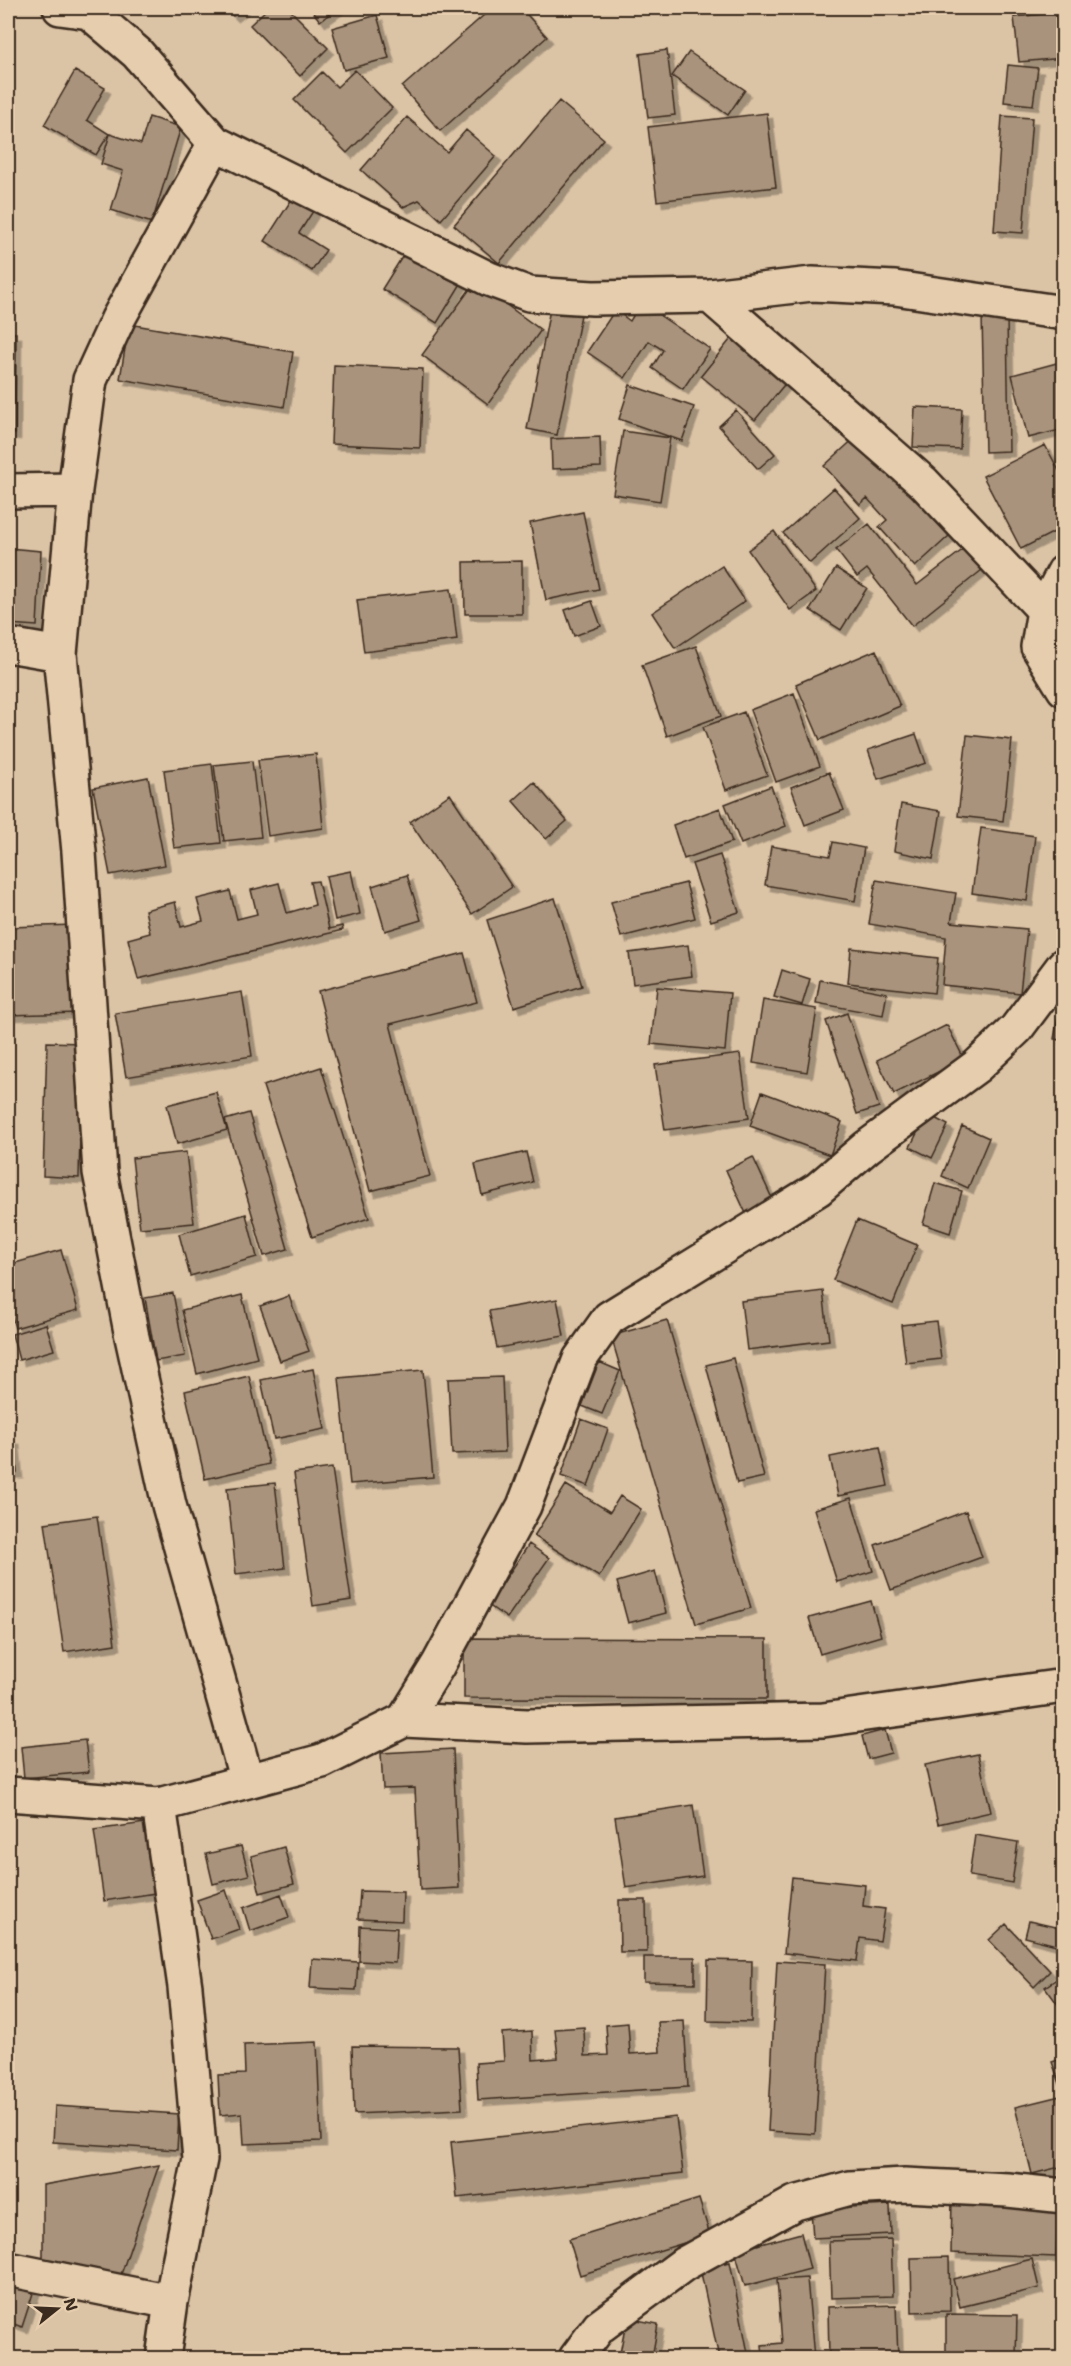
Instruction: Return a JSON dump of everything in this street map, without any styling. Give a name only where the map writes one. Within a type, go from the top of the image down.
[{"type":"street","points":[[60,8],[89,12],[137,53],[215,142],[489,279],[529,294],[593,298],[710,296],[812,284],[895,288],[1064,313]]},
{"type":"street","points":[[215,142],[118,319],[90,380],[75,490],[60,654],[79,852],[100,1172],[132,1337],[169,1505],[247,1781]]},
{"type":"street","points":[[710,296],[924,483],[1044,610]]},
{"type":"street","points":[[8,491],[75,490]]},
{"type":"street","points":[[1064,572],[1044,610],[1038,647],[1064,689]]},
{"type":"street","points":[[8,645],[60,654]]},
{"type":"street","points":[[404,1720],[438,1665],[524,1506],[580,1359],[609,1318],[818,1189],[867,1147],[976,1066],[1016,1029],[1064,965]]},
{"type":"street","points":[[8,1794],[159,1805],[322,1761],[404,1720],[527,1726],[823,1720],[1064,1686]]},
{"type":"street","points":[[159,1805],[184,1987],[200,2160],[171,2302],[164,2358]]},
{"type":"street","points":[[576,2358],[599,2327],[684,2264],[795,2203],[850,2188],[905,2185],[1008,2190],[1064,2196]]},
{"type":"street","points":[[8,2269],[171,2302]]},
{"type":"building","points":[[225,8],[243,8],[233,16]]},
{"type":"building","points":[[268,8],[288,8],[328,48],[300,76],[250,25]]},
{"type":"building","points":[[310,8],[338,8],[320,21]]},
{"type":"building","points":[[492,8],[521,8],[547,37],[440,131],[402,87]]},
{"type":"building","points":[[1064,12],[1064,58],[1019,62],[1014,17]]},
{"type":"building","points":[[377,15],[389,58],[344,70],[332,28]]},
{"type":"building","points":[[667,50],[675,115],[648,118],[640,54]]},
{"type":"building","points":[[689,52],[745,90],[728,115],[672,76]]},
{"type":"building","points":[[1008,65],[1038,68],[1033,105],[1004,102]]},
{"type":"building","points":[[355,70],[392,108],[347,153],[294,100],[322,72],[337,87]]},
{"type":"building","points":[[75,71],[105,88],[87,120],[109,134],[96,155],[44,125]]},
{"type":"building","points":[[559,101],[604,139],[499,263],[454,225]]},
{"type":"building","points":[[767,113],[776,187],[657,201],[648,127]]},
{"type":"building","points":[[1002,116],[1032,118],[1023,233],[994,231]]},
{"type":"building","points":[[149,117],[181,127],[152,223],[111,210],[123,171],[101,164],[110,134],[141,144]]},
{"type":"building","points":[[407,117],[447,152],[466,130],[496,156],[441,220],[419,200],[403,207],[361,170]]},
{"type":"building","points":[[297,191],[317,205],[299,233],[326,250],[312,271],[265,241]]},
{"type":"building","points":[[407,249],[462,282],[437,323],[382,289]]},
{"type":"building","points":[[475,282],[541,330],[488,404],[422,355]]},
{"type":"building","points":[[641,303],[710,349],[683,389],[652,368],[663,350],[649,341],[625,378],[587,352],[615,310],[630,321]]},
{"type":"building","points":[[550,309],[581,315],[557,435],[527,429]]},
{"type":"building","points":[[1007,315],[1009,451],[985,452],[982,316]]},
{"type":"building","points":[[129,324],[293,352],[284,407],[120,379]]},
{"type":"building","points":[[738,330],[793,374],[755,420],[701,376]]},
{"type":"building","points":[[8,333],[16,333],[15,434],[8,433]]},
{"type":"building","points":[[1064,361],[1064,429],[1028,438],[1012,375]]},
{"type":"building","points":[[334,365],[423,369],[420,448],[331,444]]},
{"type":"building","points":[[630,385],[694,407],[682,441],[619,419]]},
{"type":"building","points":[[915,407],[962,409],[960,449],[913,447]]},
{"type":"building","points":[[736,410],[775,454],[758,469],[719,426]]},
{"type":"building","points":[[623,431],[670,438],[660,501],[613,494]]},
{"type":"building","points":[[858,435],[949,536],[915,567],[879,527],[887,520],[867,498],[860,505],[824,466]]},
{"type":"building","points":[[600,437],[601,467],[552,469],[551,439]]},
{"type":"building","points":[[1045,445],[1064,480],[1064,527],[1021,549],[983,476]]},
{"type":"building","points":[[834,488],[860,518],[810,563],[783,533]]},
{"type":"building","points":[[583,512],[599,589],[546,600],[530,523]]},
{"type":"building","points":[[869,524],[917,585],[965,548],[982,570],[912,626],[867,569],[857,577],[836,550]]},
{"type":"building","points":[[774,531],[816,591],[790,610],[748,550]]},
{"type":"building","points":[[8,548],[41,551],[37,626],[8,624]]},
{"type":"building","points":[[522,561],[522,614],[465,614],[464,562]]},
{"type":"building","points":[[722,566],[745,601],[675,648],[652,613]]},
{"type":"building","points":[[836,568],[867,588],[841,630],[810,610]]},
{"type":"building","points":[[451,589],[457,640],[364,652],[357,600]]},
{"type":"building","points":[[592,601],[601,626],[574,636],[565,610]]},
{"type":"building","points":[[696,646],[721,716],[667,736],[642,665]]},
{"type":"building","points":[[876,650],[900,706],[820,740],[796,684]]},
{"type":"building","points":[[794,693],[820,766],[776,782],[750,710]]},
{"type":"building","points":[[744,712],[767,775],[726,790],[703,727]]},
{"type":"building","points":[[916,734],[926,763],[878,779],[868,750]]},
{"type":"building","points":[[967,735],[1012,740],[1003,821],[958,816]]},
{"type":"building","points":[[316,754],[323,828],[268,836],[258,760]]},
{"type":"building","points":[[252,761],[261,837],[224,841],[214,765]]},
{"type":"building","points":[[212,764],[221,843],[174,848],[164,770]]},
{"type":"building","points":[[829,772],[844,810],[805,825],[791,787]]},
{"type":"building","points":[[148,777],[165,865],[110,875],[93,788]]},
{"type":"building","points":[[534,782],[567,821],[546,839],[513,801]]},
{"type":"building","points":[[771,786],[786,826],[741,844],[725,804]]},
{"type":"building","points":[[450,794],[512,887],[472,914],[410,822]]},
{"type":"building","points":[[901,804],[941,811],[933,859],[894,851]]},
{"type":"building","points":[[720,808],[732,842],[684,859],[673,825]]},
{"type":"building","points":[[981,828],[1035,836],[1027,901],[972,893]]},
{"type":"building","points":[[833,842],[864,848],[855,901],[765,885],[771,846],[830,856]]},
{"type":"building","points":[[720,855],[739,912],[711,921],[692,864]]},
{"type":"building","points":[[351,871],[360,914],[335,920],[326,876]]},
{"type":"building","points":[[407,875],[421,920],[385,931],[372,886]]},
{"type":"building","points":[[876,880],[956,893],[951,922],[1027,929],[1020,993],[942,985],[946,937],[869,924]]},
{"type":"building","points":[[318,881],[329,929],[342,926],[343,930],[138,979],[128,939],[150,933],[145,910],[175,902],[181,927],[203,921],[197,899],[230,891],[237,919],[257,914],[251,890],[279,883],[287,913],[315,905],[310,882]]},
{"type":"building","points":[[686,883],[695,918],[621,937],[611,902]]},
{"type":"building","points":[[555,898],[582,986],[514,1007],[487,920]]},
{"type":"building","points":[[75,925],[79,1013],[8,1015],[8,927]]},
{"type":"building","points":[[688,945],[692,976],[633,984],[629,953]]},
{"type":"building","points":[[851,948],[938,958],[934,993],[848,983]]},
{"type":"building","points":[[464,953],[477,1002],[390,1024],[430,1176],[370,1191],[318,991]]},
{"type":"building","points":[[782,970],[810,979],[802,1005],[774,997]]},
{"type":"building","points":[[820,980],[887,993],[883,1015],[816,1003]]},
{"type":"building","points":[[657,987],[730,993],[725,1051],[651,1044]]},
{"type":"building","points":[[242,992],[252,1056],[126,1077],[115,1013]]},
{"type":"building","points":[[763,1000],[817,1009],[807,1072],[753,1063]]},
{"type":"building","points":[[1060,1006],[1064,1007],[1064,1041],[1054,1039]]},
{"type":"building","points":[[847,1013],[879,1107],[857,1114],[826,1021]]},
{"type":"building","points":[[947,1025],[964,1059],[894,1094],[877,1060]]},
{"type":"building","points":[[47,1042],[82,1043],[79,1178],[43,1176]]},
{"type":"building","points":[[740,1054],[749,1118],[665,1130],[655,1065]]},
{"type":"building","points":[[321,1067],[369,1218],[312,1237],[263,1086]]},
{"type":"building","points":[[216,1092],[227,1130],[177,1144],[167,1105]]},
{"type":"building","points":[[762,1092],[842,1122],[830,1155],[750,1126]]},
{"type":"building","points":[[249,1113],[288,1249],[264,1256],[225,1120]]},
{"type":"building","points":[[927,1114],[948,1125],[932,1158],[910,1147]]},
{"type":"building","points":[[962,1126],[989,1138],[968,1188],[942,1176]]},
{"type":"building","points":[[186,1152],[194,1223],[140,1228],[132,1158]]},
{"type":"building","points":[[526,1152],[533,1182],[482,1195],[475,1164]]},
{"type":"building","points":[[753,1157],[776,1207],[749,1220],[726,1170]]},
{"type":"building","points":[[935,1183],[962,1191],[950,1233],[923,1224]]},
{"type":"building","points":[[246,1214],[257,1257],[190,1276],[179,1234]]},
{"type":"building","points":[[857,1220],[917,1245],[893,1304],[833,1280]]},
{"type":"building","points":[[61,1250],[78,1310],[15,1328],[8,1303],[8,1265]]},
{"type":"building","points":[[823,1291],[829,1340],[747,1350],[741,1301]]},
{"type":"building","points":[[173,1293],[185,1356],[156,1361],[145,1298]]},
{"type":"building","points":[[242,1295],[257,1358],[197,1374],[182,1310]]},
{"type":"building","points":[[289,1296],[309,1351],[280,1361],[260,1306]]},
{"type":"building","points":[[557,1299],[564,1336],[497,1348],[489,1311]]},
{"type":"building","points":[[667,1320],[751,1608],[696,1624],[611,1336]]},
{"type":"building","points":[[936,1321],[941,1359],[906,1363],[901,1325]]},
{"type":"building","points":[[46,1324],[54,1350],[19,1360],[12,1334]]},
{"type":"building","points":[[733,1358],[764,1477],[737,1483],[706,1365]]},
{"type":"building","points":[[599,1362],[620,1371],[602,1414],[582,1406]]},
{"type":"building","points":[[313,1369],[325,1429],[274,1439],[261,1380]]},
{"type":"building","points":[[423,1370],[433,1477],[350,1484],[339,1378]]},
{"type":"building","points":[[249,1376],[269,1464],[205,1479],[185,1391]]},
{"type":"building","points":[[502,1377],[505,1452],[452,1454],[448,1379]]},
{"type":"building","points":[[581,1419],[608,1429],[588,1486],[561,1476]]},
{"type":"building","points":[[8,1439],[14,1439],[17,1472],[8,1473]]},
{"type":"building","points":[[880,1447],[888,1486],[838,1496],[830,1457]]},
{"type":"building","points":[[332,1468],[351,1600],[313,1606],[294,1473]]},
{"type":"building","points":[[275,1483],[285,1568],[236,1574],[227,1488]]},
{"type":"building","points":[[566,1485],[610,1512],[620,1496],[641,1509],[599,1577],[534,1536]]},
{"type":"building","points":[[851,1498],[873,1571],[837,1582],[814,1509]]},
{"type":"building","points":[[966,1511],[982,1557],[891,1590],[875,1545]]},
{"type":"building","points":[[97,1516],[115,1644],[64,1652],[45,1523]]},
{"type":"building","points":[[529,1544],[549,1558],[507,1618],[488,1605]]},
{"type":"building","points":[[655,1571],[666,1613],[628,1623],[617,1582]]},
{"type":"building","points":[[871,1601],[881,1636],[820,1654],[809,1618]]},
{"type":"building","points":[[464,1638],[767,1639],[767,1699],[464,1698]]},
{"type":"building","points":[[885,1730],[891,1753],[868,1759],[862,1736]]},
{"type":"building","points":[[85,1740],[89,1772],[24,1778],[21,1747]]},
{"type":"building","points":[[453,1749],[459,1888],[420,1890],[415,1788],[383,1789],[381,1753]]},
{"type":"building","points":[[978,1754],[991,1812],[938,1824],[925,1765]]},
{"type":"building","points":[[693,1805],[703,1876],[626,1888],[615,1817]]},
{"type":"building","points":[[145,1823],[155,1893],[104,1901],[94,1830]]},
{"type":"building","points":[[975,1835],[1018,1842],[1012,1883],[969,1876]]},
{"type":"building","points":[[241,1846],[249,1875],[213,1884],[206,1854]]},
{"type":"building","points":[[284,1847],[294,1884],[260,1893],[251,1856]]},
{"type":"building","points":[[792,1877],[865,1885],[863,1906],[885,1909],[880,1941],[860,1938],[857,1961],[784,1953]]},
{"type":"building","points":[[226,1890],[239,1929],[211,1939],[197,1900]]},
{"type":"building","points":[[360,1891],[403,1892],[402,1921],[358,1919]]},
{"type":"building","points":[[281,1894],[289,1917],[250,1931],[243,1908]]},
{"type":"building","points":[[619,1900],[646,1900],[647,1952],[620,1952]]},
{"type":"building","points":[[1029,1921],[1064,1929],[1064,1947],[1025,1937]]},
{"type":"building","points":[[1006,1924],[1050,1971],[1034,1987],[989,1940]]},
{"type":"building","points":[[360,1926],[397,1928],[395,1963],[359,1961]]},
{"type":"building","points":[[644,1957],[695,1957],[695,1983],[644,1982]]},
{"type":"building","points":[[312,1959],[358,1962],[356,1990],[310,1988]]},
{"type":"building","points":[[708,1960],[752,1961],[751,2022],[707,2021]]},
{"type":"building","points":[[777,1961],[825,1964],[815,2134],[768,2131]]},
{"type":"building","points":[[1064,1974],[1064,2013],[1045,1987]]},
{"type":"building","points":[[684,2021],[688,2087],[478,2100],[476,2063],[504,2061],[502,2033],[532,2031],[533,2060],[558,2058],[555,2029],[584,2027],[585,2056],[608,2055],[606,2025],[628,2023],[630,2054],[660,2052],[658,2022]]},
{"type":"building","points":[[317,2042],[321,2141],[244,2144],[242,2113],[220,2115],[218,2075],[245,2074],[244,2045]]},
{"type":"building","points":[[352,2046],[458,2047],[462,2109],[354,2114]]},
{"type":"building","points":[[1064,2058],[1064,2092],[1063,2092],[1052,2062]]},
{"type":"building","points":[[1064,2095],[1064,2166],[1032,2174],[1015,2107]]},
{"type":"building","points":[[55,2106],[179,2114],[177,2150],[53,2142]]},
{"type":"building","points":[[676,2117],[683,2173],[457,2198],[451,2142]]},
{"type":"building","points":[[159,2165],[118,2283],[43,2258],[43,2185]]},
{"type":"building","points":[[952,2198],[1058,2201],[1056,2257],[951,2253]]},
{"type":"building","points":[[699,2199],[710,2235],[580,2275],[569,2239]]},
{"type":"building","points":[[890,2205],[891,2234],[813,2238],[811,2209]]},
{"type":"building","points":[[801,2233],[810,2269],[745,2286],[735,2251]]},
{"type":"building","points":[[891,2239],[893,2296],[831,2298],[829,2241]]},
{"type":"building","points":[[949,2257],[950,2311],[912,2312],[911,2258]]},
{"type":"building","points":[[1032,2259],[1039,2288],[960,2307],[953,2279]]},
{"type":"building","points":[[730,2262],[749,2358],[719,2358],[700,2268]]},
{"type":"building","points":[[8,2277],[36,2284],[22,2327],[8,2322]]},
{"type":"building","points":[[807,2278],[814,2358],[763,2358],[762,2345],[782,2343],[777,2280]]},
{"type":"building","points":[[896,2305],[898,2358],[829,2358],[828,2307]]},
{"type":"building","points":[[946,2314],[1017,2315],[1016,2358],[946,2358]]},
{"type":"building","points":[[627,2318],[658,2324],[652,2358],[619,2358]]},
{"type":"building","points":[[8,2350],[33,2358],[8,2358]]}]
